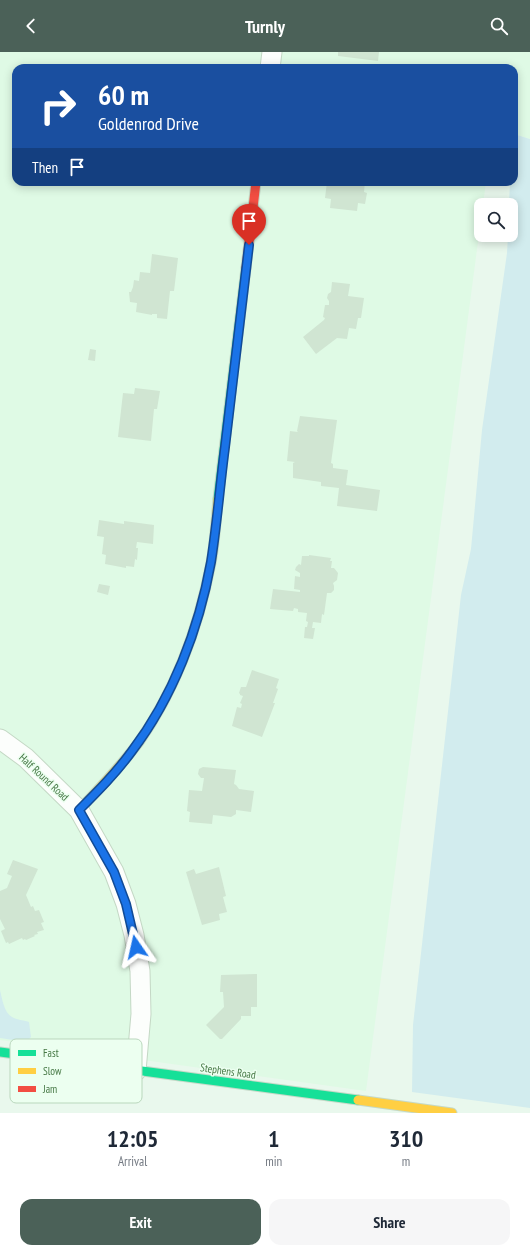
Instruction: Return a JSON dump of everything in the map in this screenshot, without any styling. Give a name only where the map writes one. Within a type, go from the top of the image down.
[{"type":"street","points":[[270,64],[272,52]]},
{"type":"street","points":[[79,810],[105,784],[146,731],[170,689],[184,657],[199,611],[211,562],[256,186]]},
{"type":"street","name":"Half Round Road","points":[[0,739],[26,758],[79,810],[114,872],[126,904],[134,935],[140,971],[141,1014],[139,1039]]},
{"type":"street","name":"Stephens Road","points":[[0,1052],[10,1053]]},
{"type":"street","name":"Stephens Road","points":[[142,1072],[452,1113]]},
{"type":"shaded area","points":[[0,52],[530,52],[530,139],[518,135],[518,64],[12,64],[12,186],[485,186],[484,198],[474,198],[474,242],[478,242],[366,1091],[142,1060],[142,1039],[10,1039],[10,1041],[0,1040]]},
{"type":"shaded area","points":[[518,135],[530,139],[530,1108],[412,1092],[413,1025],[461,595],[471,549],[482,430],[508,242],[518,242],[518,198],[509,198],[510,186],[518,186]]},
{"type":"shaded area","points":[[0,990],[4,1005],[9,1015],[16,1019],[29,1022],[31,1037],[29,1039],[0,1038]]},
{"type":"building","points":[[338,52],[379,52],[378,61],[338,56]]},
{"type":"building","points":[[326,186],[365,186],[364,192],[367,193],[365,204],[358,203],[357,211],[330,208],[331,199],[325,198]]},
{"type":"building","points":[[152,254],[178,258],[174,291],[170,291],[167,319],[157,318],[157,314],[152,315],[136,312],[137,303],[130,302],[129,292],[131,292],[134,280],[139,281],[140,272],[150,273]]},
{"type":"building","points":[[332,282],[350,284],[348,296],[364,298],[361,318],[358,318],[356,329],[349,328],[347,339],[337,338],[316,354],[303,337],[324,320],[325,305],[329,305],[327,298],[328,294],[331,292]]},
{"type":"building","points":[[90,349],[96,350],[95,361],[88,360]]},
{"type":"building","points":[[135,388],[160,391],[157,409],[154,409],[151,441],[118,437],[123,393],[134,394]]},
{"type":"building","points":[[300,416],[337,420],[331,463],[333,464],[333,468],[348,470],[346,485],[380,490],[377,511],[337,506],[339,488],[321,486],[321,482],[293,478],[293,463],[295,462],[287,461],[290,431],[298,432]]},
{"type":"building","points":[[99,520],[124,524],[124,521],[154,525],[153,544],[137,542],[137,560],[135,559],[134,567],[126,566],[126,568],[105,564],[106,555],[102,554],[104,537],[97,536]]},
{"type":"building","points":[[309,555],[331,558],[331,568],[334,568],[338,573],[337,580],[333,583],[334,590],[331,593],[327,593],[324,615],[322,614],[321,623],[313,622],[312,628],[315,628],[313,639],[304,638],[305,627],[307,627],[308,622],[306,621],[307,613],[298,612],[298,609],[294,608],[293,611],[270,609],[273,589],[300,592],[300,590],[294,589],[295,576],[300,577],[300,573],[295,570],[299,564],[301,565],[302,556]]},
{"type":"building","points":[[99,584],[110,586],[108,595],[97,592]]},
{"type":"building","points":[[252,670],[279,679],[276,688],[278,689],[273,703],[275,703],[262,737],[232,726],[237,707],[241,708],[242,704],[240,703],[243,696],[239,693],[241,687],[246,687]]},
{"type":"building","points":[[203,767],[236,770],[234,784],[239,789],[254,791],[251,812],[236,810],[236,814],[231,817],[213,815],[212,824],[189,822],[190,812],[187,811],[189,790],[202,791],[204,778],[201,778],[198,774],[199,769]]},
{"type":"building","points":[[13,860],[38,869],[26,895],[31,907],[33,906],[35,911],[39,910],[44,922],[41,923],[44,930],[37,932],[38,934],[26,940],[23,940],[22,938],[9,944],[8,942],[6,943],[1,931],[5,929],[0,919],[0,891],[7,888],[12,876],[7,874]]},
{"type":"building","points":[[219,867],[226,896],[223,897],[227,912],[219,914],[220,920],[202,925],[186,872],[194,869],[196,874]]},
{"type":"building","points":[[257,974],[257,1007],[251,1007],[251,1016],[241,1016],[241,1019],[222,1039],[220,1039],[206,1025],[224,1007],[223,992],[220,992],[221,975]]},
{"type":"traffic: fast","points":[[218,499],[246,268]]},
{"type":"traffic: fast","points":[[0,1052],[10,1053]]},
{"type":"traffic: fast","points":[[142,1071],[358,1100]]},
{"type":"traffic: slow","points":[[79,810],[118,768],[139,742],[152,722],[175,678],[193,633],[206,586],[214,547],[218,499]]},
{"type":"traffic: slow","points":[[358,1100],[452,1113]]},
{"type":"traffic: jam","points":[[246,268],[256,186]]},
{"type":"route","points":[[136,947],[126,904],[114,872],[79,810],[105,784],[146,731],[170,689],[184,657],[196,623],[211,562],[249,245]]}]
